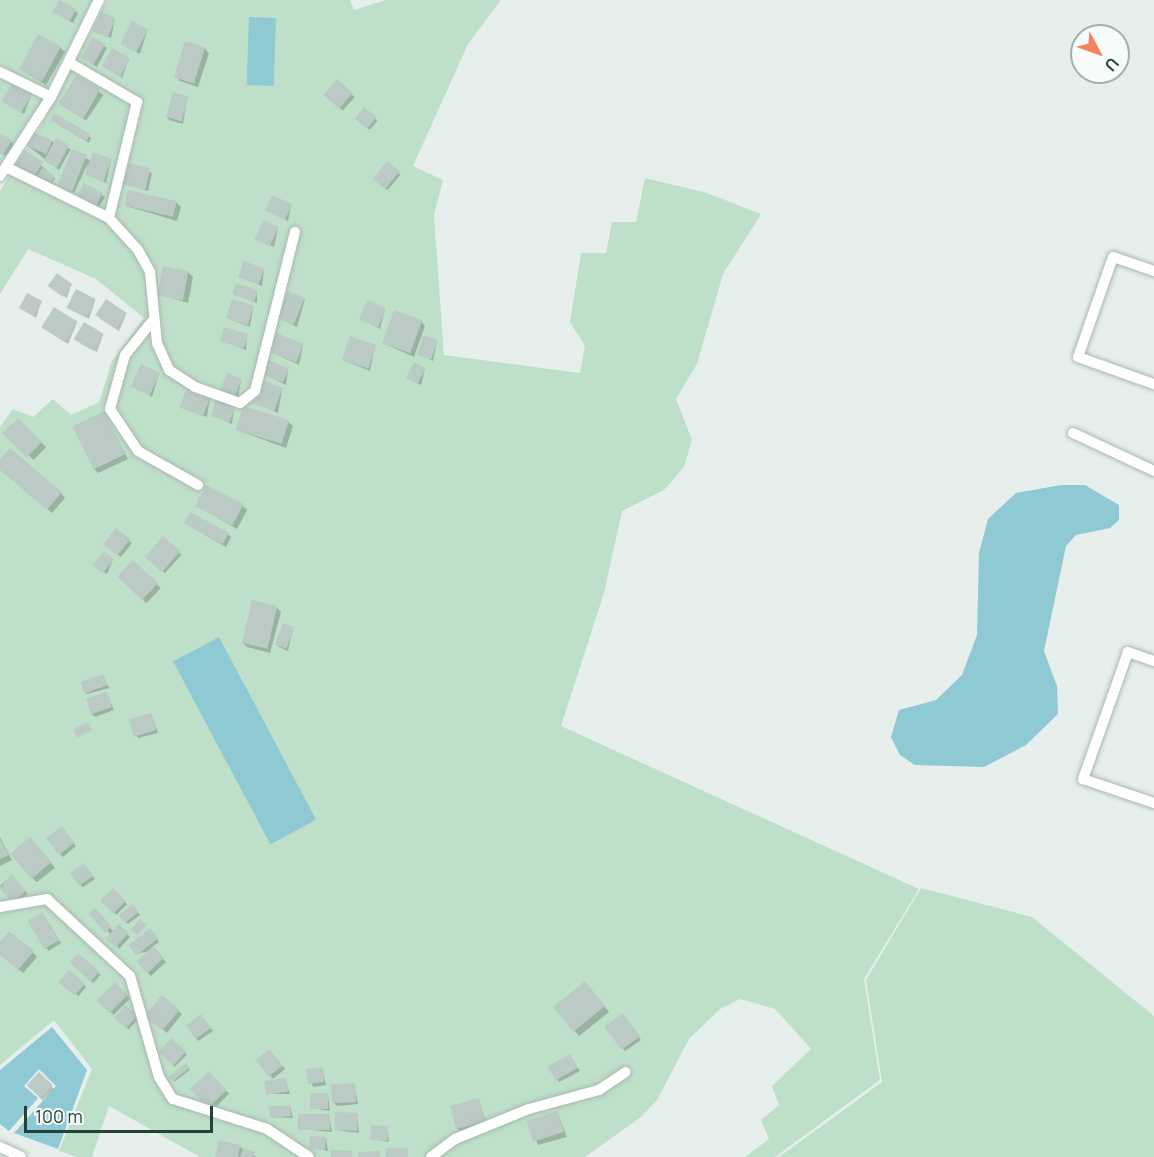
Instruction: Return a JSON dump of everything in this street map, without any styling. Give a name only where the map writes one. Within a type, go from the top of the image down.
[{"type":"street","points":[[99,0],[51,97],[4,172],[109,218],[138,249],[150,272],[154,319],[169,370],[195,387],[245,404],[255,391],[295,232]]},
{"type":"street","points":[[69,63],[124,90],[137,102],[109,218]]},
{"type":"street","points":[[0,72],[51,97]]},
{"type":"street","points":[[1154,271],[1113,257],[1078,357],[1154,384]]},
{"type":"street","points":[[154,319],[125,355],[110,409],[138,451],[198,485]]},
{"type":"street","points":[[1073,433],[1154,471]]},
{"type":"street","points":[[1154,661],[1128,652],[1083,779],[1154,803]]},
{"type":"street","points":[[0,907],[46,899],[130,976],[159,1077],[173,1099],[186,1108],[267,1129],[309,1157]]},
{"type":"street","points":[[431,1157],[455,1139],[529,1109],[599,1090],[626,1072]]},
{"type":"street","points":[[0,1147],[21,1157]]},
{"type":"green space","points":[[0,0],[93,0],[40,104],[0,165]]},
{"type":"green space","points":[[107,0],[350,0],[354,10],[386,0],[501,0],[468,44],[413,166],[443,180],[434,215],[444,355],[580,373],[585,346],[570,322],[581,253],[606,253],[612,222],[636,222],[645,178],[707,193],[761,214],[723,274],[697,364],[676,399],[692,440],[684,467],[664,490],[622,511],[604,593],[561,726],[919,889],[864,979],[880,1080],[775,1157],[745,1157],[769,1139],[761,1120],[779,1105],[772,1086],[811,1049],[775,1009],[740,999],[720,1009],[689,1039],[657,1100],[641,1117],[585,1157],[200,1157],[109,1106],[92,1157],[76,1157],[59,1151],[92,1069],[54,1020],[0,1065],[0,427],[13,409],[33,417],[53,399],[71,415],[99,402],[112,361],[144,318],[96,279],[28,249],[0,294],[0,191],[39,130]]},
{"type":"green space","points":[[921,888],[1032,917],[1154,1016],[1154,1157],[779,1157],[882,1082],[866,980]]},
{"type":"water","points":[[249,17],[276,18],[274,86],[247,85]]},
{"type":"water","points":[[1061,485],[1085,485],[1119,505],[1119,520],[1110,528],[1076,535],[1066,546],[1044,651],[1057,686],[1058,714],[1026,745],[984,767],[915,765],[900,755],[891,737],[899,710],[936,700],[962,675],[977,635],[979,553],[988,519],[1016,493]]},
{"type":"water","points":[[219,637],[316,820],[270,844],[173,661]]},
{"type":"water","points":[[52,1027],[87,1070],[58,1149],[14,1133],[56,1086],[39,1069],[24,1086],[38,1098],[9,1131],[0,1124],[0,1070]]},
{"type":"building","points":[[60,0],[76,9],[70,21],[52,12]]},
{"type":"building","points":[[101,12],[116,18],[108,37],[93,31]]},
{"type":"building","points":[[132,21],[148,29],[136,52],[120,44]]},
{"type":"building","points":[[38,34],[61,46],[42,82],[19,69]]},
{"type":"building","points":[[93,37],[105,44],[93,65],[81,58]]},
{"type":"building","points":[[185,41],[205,47],[194,83],[174,77]]},
{"type":"building","points":[[112,48],[130,58],[120,77],[102,66]]},
{"type":"building","points":[[76,75],[100,89],[83,118],[59,104]]},
{"type":"building","points":[[337,79],[353,93],[339,109],[323,95]]},
{"type":"building","points":[[12,83],[32,95],[21,113],[1,101]]},
{"type":"building","points":[[173,92],[188,96],[182,121],[166,117]]},
{"type":"building","points":[[364,107],[377,117],[367,129],[355,119]]},
{"type":"building","points":[[54,113],[90,134],[86,141],[50,120]]},
{"type":"building","points":[[33,132],[52,140],[46,154],[27,146]]},
{"type":"building","points":[[0,133],[12,140],[3,155],[0,153]]},
{"type":"building","points":[[56,138],[69,145],[57,168],[44,161]]},
{"type":"building","points":[[72,149],[87,155],[72,191],[57,185]]},
{"type":"building","points":[[25,150],[43,162],[33,178],[14,166]]},
{"type":"building","points":[[93,152],[112,159],[104,181],[85,175]]},
{"type":"building","points":[[387,161],[400,171],[385,189],[373,179]]},
{"type":"building","points":[[128,163],[150,168],[145,190],[123,184]]},
{"type":"building","points":[[42,168],[55,176],[48,186],[36,178]]},
{"type":"building","points":[[84,183],[103,193],[95,207],[76,197]]},
{"type":"building","points":[[128,190],[177,201],[173,217],[124,206]]},
{"type":"building","points":[[272,195],[292,204],[285,219],[265,211]]},
{"type":"building","points":[[263,220],[279,227],[270,246],[254,239]]},
{"type":"building","points":[[244,261],[265,269],[258,285],[238,277]]},
{"type":"building","points":[[163,266],[189,271],[183,300],[157,295]]},
{"type":"building","points":[[57,273],[72,284],[63,297],[48,286]]},
{"type":"building","points":[[236,283],[258,290],[254,302],[232,294]]},
{"type":"building","points":[[76,289],[96,299],[86,318],[66,308]]},
{"type":"building","points":[[288,291],[305,298],[294,325],[277,318]]},
{"type":"building","points":[[27,293],[42,301],[34,316],[19,308]]},
{"type":"building","points":[[106,299],[127,313],[116,329],[95,315]]},
{"type":"building","points":[[232,299],[254,306],[248,325],[226,318]]},
{"type":"building","points":[[367,300],[386,308],[378,328],[359,319]]},
{"type":"building","points":[[54,307],[78,322],[65,342],[41,327]]},
{"type":"building","points":[[394,310],[422,320],[410,353],[382,343]]},
{"type":"building","points":[[84,322],[104,334],[93,351],[74,339]]},
{"type":"building","points":[[224,327],[248,334],[244,348],[220,341]]},
{"type":"building","points":[[274,332],[304,344],[296,363],[267,351]]},
{"type":"building","points":[[424,335],[438,340],[431,360],[417,355]]},
{"type":"building","points":[[350,336],[376,345],[368,369],[342,360]]},
{"type":"building","points":[[266,359],[289,369],[283,383],[260,373]]},
{"type":"building","points":[[414,362],[426,368],[417,384],[406,378]]},
{"type":"building","points":[[141,364],[160,373],[149,396],[130,387]]},
{"type":"building","points":[[227,373],[242,379],[235,396],[220,390]]},
{"type":"building","points":[[261,380],[283,388],[274,411],[252,403]]},
{"type":"building","points":[[187,388],[210,397],[203,417],[179,408]]},
{"type":"building","points":[[216,400],[235,406],[230,422],[211,416]]},
{"type":"building","points":[[243,406],[289,420],[282,444],[236,430]]},
{"type":"building","points":[[104,411],[125,454],[94,469],[73,426]]},
{"type":"building","points":[[18,418],[42,442],[26,458],[2,434]]},
{"type":"building","points":[[10,448],[62,492],[47,510],[0,470],[0,459]]},
{"type":"building","points":[[206,485],[243,504],[233,525],[195,506]]},
{"type":"building","points":[[190,512],[229,533],[223,544],[184,523]]},
{"type":"building","points":[[116,528],[130,539],[117,556],[103,545]]},
{"type":"building","points":[[163,536],[180,551],[162,572],[145,557]]},
{"type":"building","points":[[104,551],[114,559],[103,573],[93,565]]},
{"type":"building","points":[[133,560],[158,583],[142,600],[117,577]]},
{"type":"building","points":[[252,600],[277,606],[267,649],[242,643]]},
{"type":"building","points":[[283,623],[294,627],[286,649],[275,645]]},
{"type":"building","points":[[103,674],[107,685],[85,693],[80,682]]},
{"type":"building","points":[[107,692],[112,707],[91,714],[86,699]]},
{"type":"building","points":[[151,713],[156,730],[134,737],[129,719]]},
{"type":"building","points":[[88,722],[92,730],[77,738],[73,730]]},
{"type":"building","points":[[62,826],[75,843],[59,855],[46,838]]},
{"type":"building","points":[[30,837],[51,862],[31,879],[10,854]]},
{"type":"building","points":[[0,839],[9,855],[0,859]]},
{"type":"building","points":[[84,863],[93,876],[79,886],[70,873]]},
{"type":"building","points":[[11,874],[26,891],[12,903],[0,889]]},
{"type":"building","points":[[113,888],[126,901],[113,913],[100,901]]},
{"type":"building","points":[[133,904],[139,912],[125,923],[119,915]]},
{"type":"building","points":[[95,908],[112,927],[105,933],[88,914]]},
{"type":"building","points":[[42,912],[59,940],[44,949],[27,921]]},
{"type":"building","points":[[140,919],[147,925],[138,935],[131,930]]},
{"type":"building","points":[[119,924],[129,933],[115,948],[106,939]]},
{"type":"building","points":[[150,928],[158,938],[136,956],[128,946]]},
{"type":"building","points":[[9,931],[34,951],[18,970],[0,955],[0,942]]},
{"type":"building","points":[[153,946],[164,958],[147,973],[136,962]]},
{"type":"building","points":[[78,953],[99,971],[91,981],[69,963]]},
{"type":"building","points":[[69,970],[85,984],[74,996],[59,982]]},
{"type":"building","points":[[585,981],[605,1006],[573,1032],[553,1007]]},
{"type":"building","points":[[115,982],[128,995],[109,1013],[97,1000]]},
{"type":"building","points":[[162,995],[180,1010],[162,1030],[145,1016]]},
{"type":"building","points":[[125,1005],[137,1015],[126,1028],[114,1018]]},
{"type":"building","points":[[623,1013],[640,1036],[621,1050],[604,1027]]},
{"type":"building","points":[[201,1014],[211,1028],[196,1039],[186,1025]]},
{"type":"building","points":[[171,1038],[186,1051],[174,1065],[159,1052]]},
{"type":"building","points":[[270,1049],[283,1066],[268,1077],[256,1060]]},
{"type":"building","points":[[570,1054],[578,1068],[555,1081],[547,1067]]},
{"type":"building","points":[[186,1063],[190,1068],[173,1082],[169,1077]]},
{"type":"building","points":[[322,1067],[324,1082],[308,1084],[306,1069]]},
{"type":"building","points":[[209,1071],[227,1090],[208,1108],[190,1089]]},
{"type":"building","points":[[39,1072],[53,1085],[41,1098],[27,1085]]},
{"type":"building","points":[[286,1078],[288,1092],[266,1095],[264,1081]]},
{"type":"building","points":[[355,1083],[356,1102],[332,1103],[331,1084]]},
{"type":"building","points":[[310,1093],[328,1093],[328,1109],[310,1109]]},
{"type":"building","points":[[479,1098],[485,1121],[456,1129],[450,1106]]},
{"type":"building","points":[[290,1105],[291,1116],[270,1118],[269,1107]]},
{"type":"building","points":[[557,1111],[564,1132],[533,1142],[527,1121]]},
{"type":"building","points":[[335,1112],[358,1113],[357,1131],[334,1130]]},
{"type":"building","points":[[298,1114],[330,1114],[330,1130],[298,1130]]},
{"type":"building","points":[[371,1125],[388,1126],[387,1141],[370,1140]]},
{"type":"building","points":[[310,1136],[326,1137],[325,1150],[309,1149]]},
{"type":"building","points":[[219,1140],[240,1145],[238,1157],[215,1157]]},
{"type":"building","points":[[243,1148],[255,1152],[253,1157],[240,1157]]},
{"type":"building","points":[[386,1148],[408,1148],[408,1157],[386,1157]]},
{"type":"building","points":[[331,1150],[352,1151],[352,1157],[331,1157]]},
{"type":"building","points":[[380,1151],[380,1157],[358,1157],[358,1152]]}]
